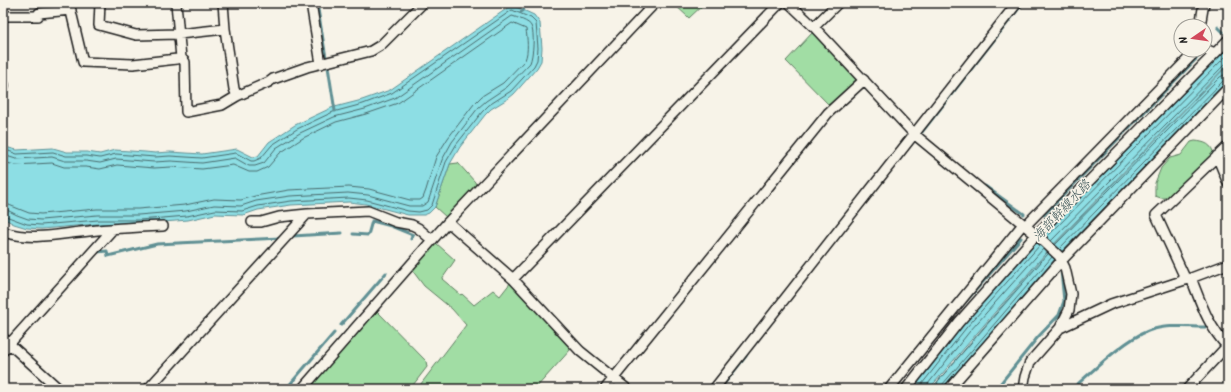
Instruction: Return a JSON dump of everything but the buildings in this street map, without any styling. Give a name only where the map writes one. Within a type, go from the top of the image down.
[{"type":"street","points":[[100,3],[98,25],[136,35],[179,34],[225,29]]},
{"type":"street","points":[[176,3],[181,58],[185,62],[186,112],[222,105],[237,96],[273,79],[321,64],[371,51],[381,45],[423,3]]},
{"type":"street","points":[[223,3],[225,29],[234,89],[237,96]]},
{"type":"street","points":[[311,3],[321,64]]},
{"type":"street","points":[[302,389],[448,222],[655,3]]},
{"type":"street","points":[[513,279],[780,3]]},
{"type":"street","points":[[789,3],[814,27],[914,134],[1038,236],[1060,258],[1065,268],[1071,294],[1069,310],[1060,328],[1030,362],[1025,377],[1024,389]]},
{"type":"street","points":[[814,27],[838,3]]},
{"type":"street","points":[[714,389],[1017,3]]},
{"type":"street","points":[[1201,18],[1204,3]]},
{"type":"street","points":[[3,16],[38,16],[39,13],[70,6],[83,62],[133,64],[181,58]]},
{"type":"street","points":[[906,389],[959,322],[1038,236],[1228,40]]},
{"type":"street","points":[[888,389],[1024,225],[1189,58]]},
{"type":"street","points":[[605,389],[828,113],[864,80]]},
{"type":"street","points":[[3,85],[3,90]]},
{"type":"street","points":[[949,389],[1060,258],[1228,88]]},
{"type":"street","points":[[1187,389],[1228,345],[1219,338],[1211,325],[1156,215],[1228,146]]},
{"type":"street","points":[[1217,156],[1228,183]]},
{"type":"street","points":[[252,222],[261,222],[279,217],[306,214],[368,211],[396,222],[412,225],[432,240]]},
{"type":"street","points":[[148,389],[306,214]]},
{"type":"street","points":[[448,222],[513,279],[580,351],[627,389]]},
{"type":"street","points":[[3,232],[22,237],[43,237],[113,229],[163,226]]},
{"type":"street","points":[[3,351],[6,341],[113,229]]},
{"type":"street","points":[[1060,328],[1111,304],[1189,279],[1228,264]]},
{"type":"street","points":[[6,341],[59,389]]},
{"type":"green space","points":[[673,3],[705,3],[689,18]]},
{"type":"green space","points":[[813,32],[855,76],[857,82],[830,106],[786,61]]},
{"type":"green space","points":[[1195,141],[1208,144],[1212,148],[1214,155],[1168,198],[1155,196],[1155,183],[1161,168],[1170,158],[1181,155],[1191,142]]},
{"type":"green space","points":[[458,163],[475,182],[476,186],[447,218],[435,207],[450,164]]},
{"type":"green space","points":[[436,243],[455,260],[442,279],[461,295],[462,294],[474,305],[493,290],[500,296],[511,282],[571,349],[535,389],[417,389],[466,325],[452,309],[424,286],[412,270]]},
{"type":"green space","points":[[377,311],[426,361],[427,367],[410,389],[307,389]]},
{"type":"water","points":[[512,5],[534,15],[540,23],[542,48],[541,61],[537,68],[514,94],[491,109],[485,115],[460,147],[450,164],[435,207],[429,213],[424,215],[408,215],[366,204],[349,202],[291,205],[258,210],[243,215],[215,214],[188,220],[139,224],[98,224],[41,229],[27,228],[14,224],[3,218],[3,145],[17,150],[53,148],[67,152],[87,152],[100,154],[115,150],[202,154],[237,149],[253,157],[258,156],[269,142],[295,125],[331,108],[362,100],[390,90]]},
{"type":"water","points":[[1228,48],[1228,64],[1051,247],[929,389],[913,389],[963,325],[1041,238]]},
{"type":"water","points":[[1228,65],[1228,82],[1060,253],[943,389],[931,389],[1052,247]]},
{"type":"waterway","points":[[317,3],[326,58]]},
{"type":"waterway","points":[[521,12],[523,11],[525,3]]},
{"type":"waterway","points":[[922,132],[1023,3]]},
{"type":"waterway","points":[[1218,27],[1223,32]]},
{"type":"waterway","name":"海部幹線水路","points":[[1044,215],[1197,58]]},
{"type":"waterway","points":[[328,67],[335,111]]},
{"type":"waterway","points":[[985,186],[1024,214]]},
{"type":"waterway","points":[[353,234],[368,235],[372,221],[391,226],[413,235],[411,239]]},
{"type":"waterway","points":[[293,236],[342,233]]},
{"type":"waterway","points":[[97,252],[107,251],[108,256],[157,244],[281,238]]},
{"type":"waterway","points":[[961,307],[1021,238]]},
{"type":"waterway","points":[[996,389],[1038,337],[1059,315],[1064,301],[1061,270]]},
{"type":"waterway","points":[[341,325],[386,273]]},
{"type":"waterway","points":[[1072,389],[1099,365],[1139,335],[1163,327],[1207,327]]},
{"type":"waterway","points":[[286,389],[334,333]]},
{"type":"waterway","points":[[720,389],[746,356]]}]
